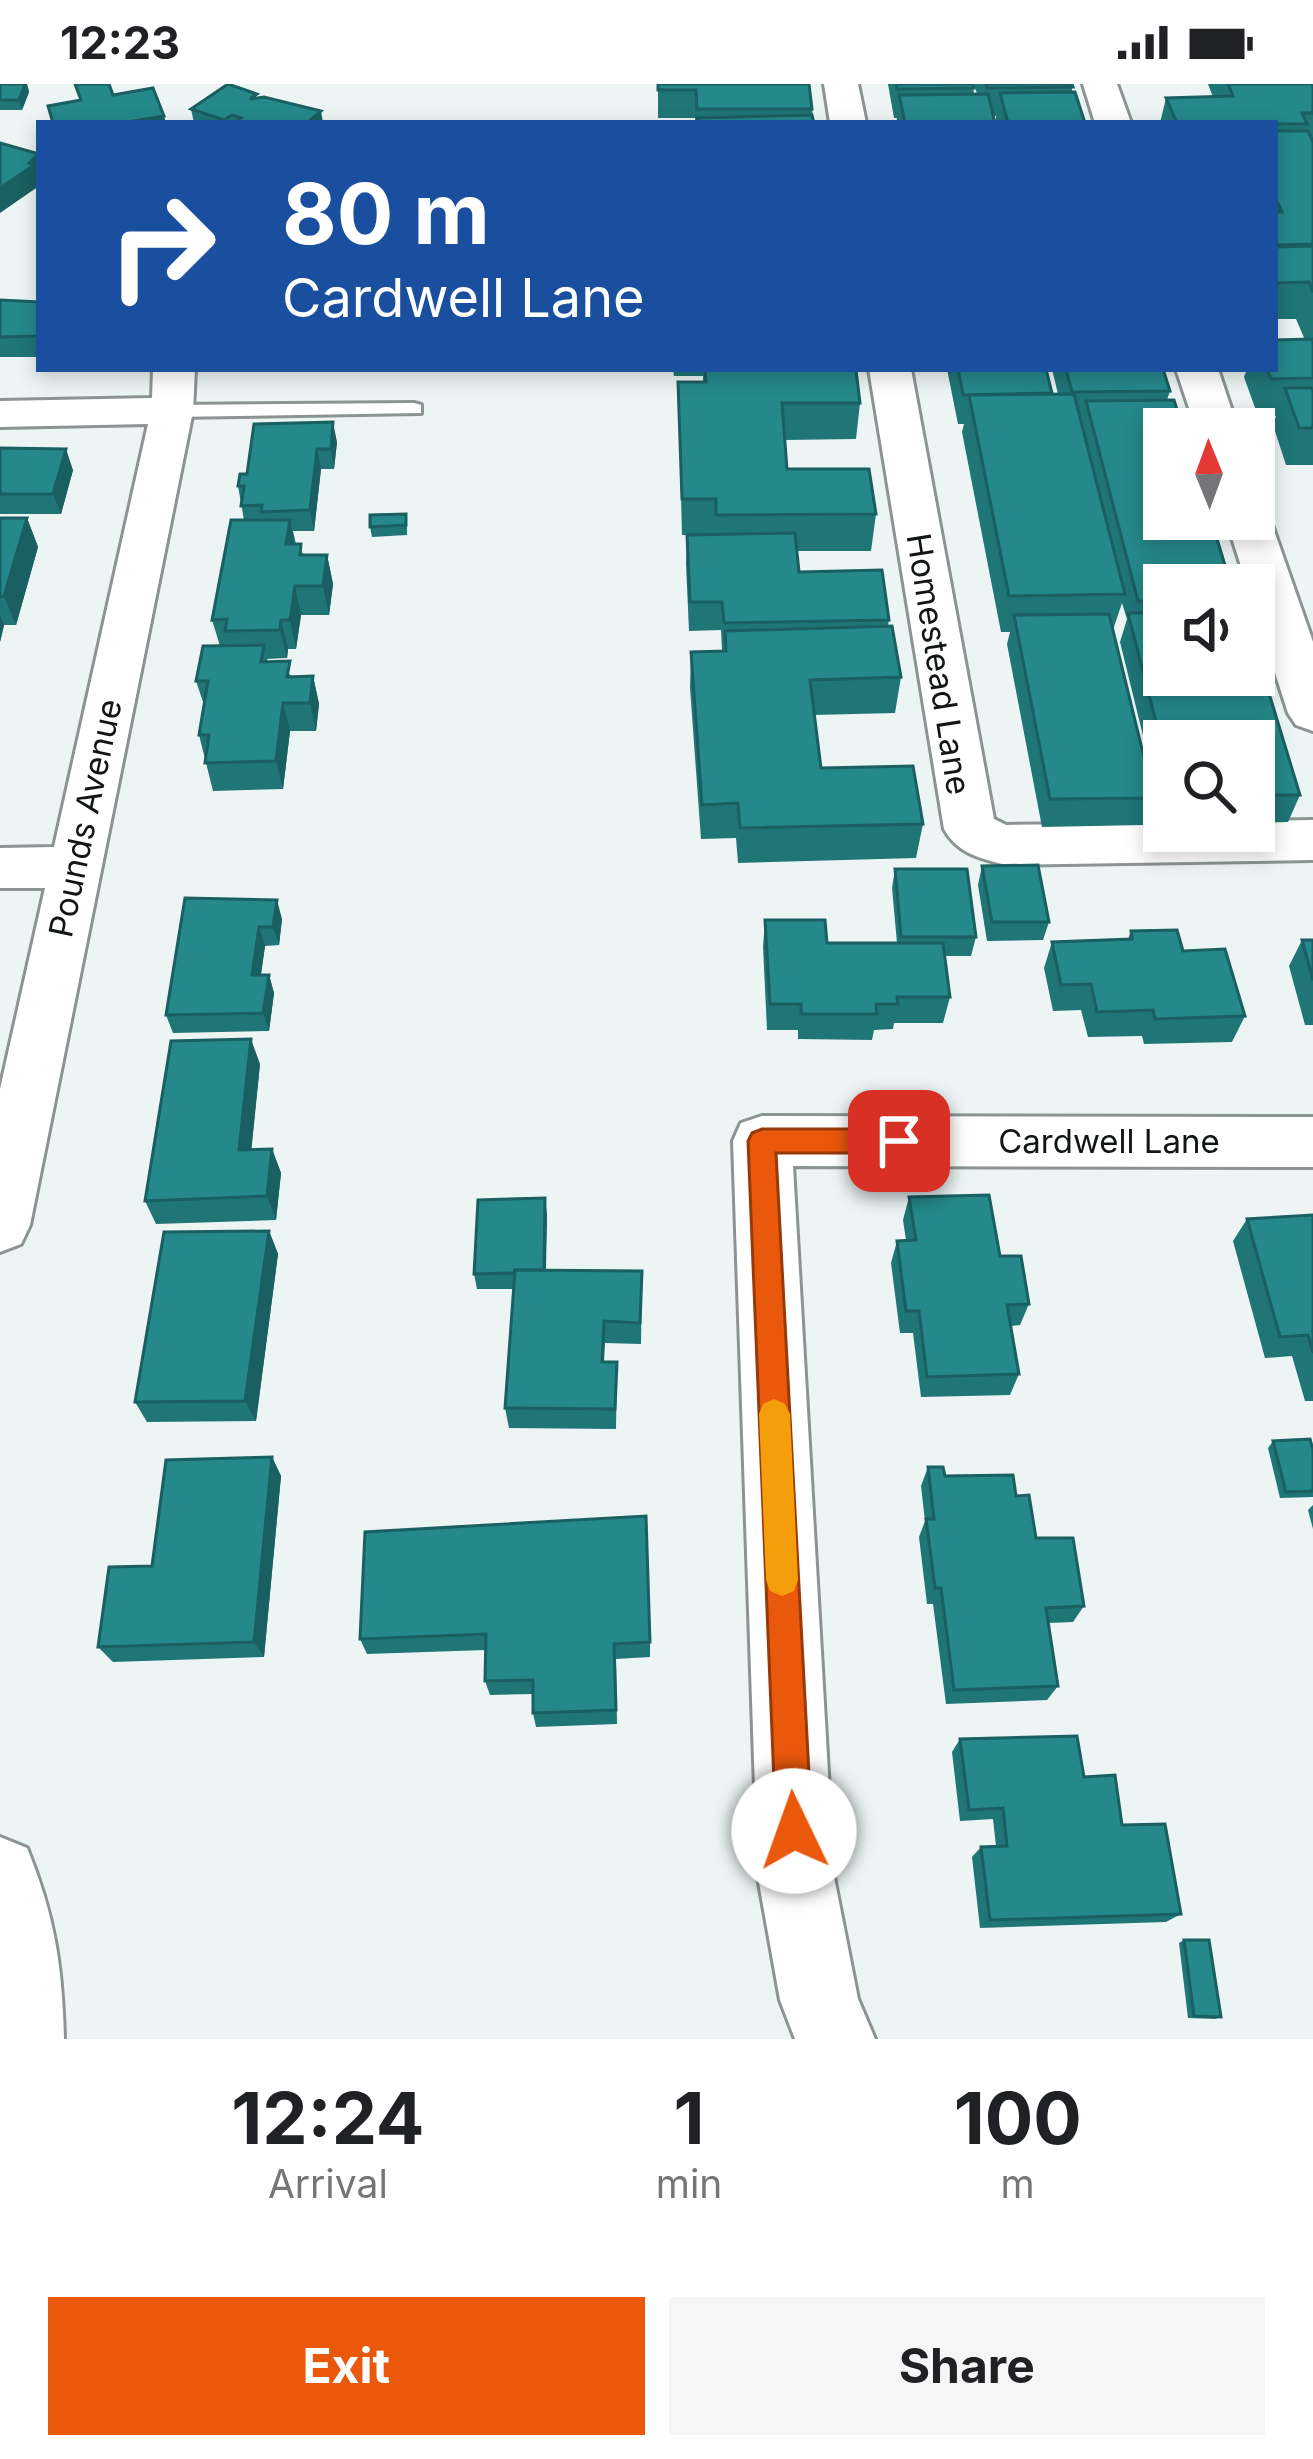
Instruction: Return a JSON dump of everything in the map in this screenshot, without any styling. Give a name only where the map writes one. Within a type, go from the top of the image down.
[{"type":"street","points":[[841,84],[847,120]]},
{"type":"street","points":[[1100,84],[1112,120]]},
{"type":"street","name":"Homestead Lane","points":[[891,372],[970,829],[1006,845],[1313,840]]},
{"type":"street","points":[[1198,372],[1210,408]]},
{"type":"street","points":[[0,414],[173,390]]},
{"type":"street","name":"Pounds Avenue","points":[[0,1225],[173,390]]},
{"type":"street","points":[[1260,540],[1295,601],[1313,713]]},
{"type":"street","points":[[0,868],[74,867]]},
{"type":"street","name":"Cardwell Lane","points":[[835,2039],[820,2000],[796,1877],[762,1141],[1313,1142]]},
{"type":"street","points":[[0,1875],[23,1961],[24,2039]]},
{"type":"lane","points":[[173,390],[414,409]]},
{"type":"building","points":[[0,84],[25,84],[19,100],[0,100]]},
{"type":"building","points":[[75,84],[109,84],[113,95],[153,88],[164,116],[52,120],[48,106],[81,100]]},
{"type":"building","points":[[228,84],[257,94],[250,99],[264,97],[321,111],[310,120],[238,120],[241,118],[232,115],[224,120],[191,109]]},
{"type":"building","points":[[658,84],[809,84],[812,109],[697,109],[696,90],[658,90]]},
{"type":"building","points":[[896,84],[973,84],[974,88],[897,89]]},
{"type":"building","points":[[986,84],[1072,84],[1073,87],[987,88]]},
{"type":"building","points":[[1228,84],[1313,84],[1313,113],[1302,113],[1307,124],[1176,120],[1166,98],[1233,96]]},
{"type":"building","points":[[1075,92],[1084,120],[1007,120],[1000,93]]},
{"type":"building","points":[[988,94],[994,120],[904,120],[899,95]]},
{"type":"building","points":[[812,115],[813,120],[697,120]]},
{"type":"building","points":[[1278,131],[1308,131],[1313,142],[1313,244],[1278,245],[1278,212],[1282,212]]},
{"type":"building","points":[[0,143],[36,153],[29,163],[34,165],[0,188]]},
{"type":"building","points":[[1313,246],[1313,292],[1309,282],[1278,283],[1278,247]]},
{"type":"building","points":[[0,300],[36,302],[36,336],[0,337]]},
{"type":"building","points":[[1313,339],[1313,378],[1271,379],[1268,372],[1278,372],[1278,340]]},
{"type":"building","points":[[705,372],[856,372],[860,403],[782,403],[787,469],[869,469],[876,514],[716,515],[716,499],[682,499],[678,382],[706,382]]},
{"type":"building","points":[[959,372],[1047,372],[1052,393],[963,395]]},
{"type":"building","points":[[1067,372],[1164,372],[1170,391],[1072,392]]},
{"type":"building","points":[[1285,388],[1313,388],[1313,428],[1299,428]]},
{"type":"building","points":[[1074,394],[1125,594],[1009,596],[969,395]]},
{"type":"building","points":[[1174,400],[1176,408],[1143,408],[1143,540],[1217,540],[1225,564],[1143,564],[1143,601],[1138,601],[1086,401]]},
{"type":"building","points":[[333,422],[331,449],[317,449],[310,510],[261,512],[262,505],[241,506],[244,486],[238,486],[240,474],[247,474],[254,424]]},
{"type":"building","points":[[0,448],[66,449],[53,494],[0,494]]},
{"type":"building","points":[[406,514],[406,525],[370,527],[370,515]]},
{"type":"building","points":[[0,518],[27,518],[0,597]]},
{"type":"building","points":[[231,520],[290,520],[286,544],[301,544],[300,555],[327,555],[323,586],[295,586],[290,620],[281,620],[280,630],[225,631],[227,619],[212,620]]},
{"type":"building","points":[[795,533],[799,572],[882,570],[889,620],[724,623],[722,602],[690,602],[687,535]]},
{"type":"building","points":[[1128,613],[1143,613],[1143,671]]},
{"type":"building","points":[[1109,614],[1143,753],[1143,798],[1050,799],[1014,615]]},
{"type":"building","points":[[892,626],[901,677],[810,680],[821,768],[913,766],[923,824],[740,828],[738,803],[702,805],[691,652],[726,651],[725,631]]},
{"type":"building","points":[[264,645],[261,662],[290,661],[287,677],[313,676],[310,703],[283,703],[276,761],[205,763],[209,735],[199,735],[208,681],[196,681],[203,646]]},
{"type":"building","points":[[1149,696],[1270,696],[1300,795],[1275,795],[1275,720],[1156,720]]},
{"type":"building","points":[[1038,865],[1049,922],[992,922],[982,866]]},
{"type":"building","points":[[895,869],[967,869],[976,937],[901,937]]},
{"type":"building","points":[[185,898],[277,900],[273,927],[259,927],[252,975],[269,975],[263,1013],[166,1015]]},
{"type":"building","points":[[765,920],[825,920],[827,943],[943,943],[950,997],[897,997],[898,1004],[876,1004],[877,1014],[801,1014],[801,1004],[770,1004]]},
{"type":"building","points":[[1177,930],[1183,951],[1225,949],[1245,1016],[1155,1019],[1153,1010],[1097,1012],[1091,984],[1061,985],[1052,942],[1132,939],[1131,931]]},
{"type":"building","points":[[1302,940],[1313,940],[1313,980]]},
{"type":"building","points":[[251,1039],[239,1150],[272,1149],[267,1196],[145,1201],[171,1041]]},
{"type":"building","points":[[989,1195],[1000,1256],[1021,1256],[1029,1304],[1007,1305],[1019,1374],[927,1377],[919,1311],[906,1311],[897,1241],[916,1240],[909,1197]]},
{"type":"building","points":[[545,1198],[544,1270],[474,1274],[478,1200]]},
{"type":"building","points":[[1313,1215],[1313,1353],[1308,1335],[1280,1337],[1247,1219]]},
{"type":"building","points":[[269,1231],[245,1401],[135,1402],[164,1232]]},
{"type":"building","points":[[515,1270],[642,1271],[640,1323],[604,1321],[602,1362],[617,1362],[615,1409],[505,1408]]},
{"type":"building","points":[[1310,1439],[1313,1491],[1286,1492],[1273,1441]]},
{"type":"building","points":[[272,1457],[254,1642],[98,1647],[109,1567],[152,1566],[166,1460]]},
{"type":"building","points":[[928,1467],[943,1467],[945,1476],[1013,1475],[1016,1496],[1029,1495],[1036,1538],[1073,1538],[1084,1606],[1046,1608],[1058,1686],[954,1690],[941,1588],[935,1588],[926,1519],[934,1519]]},
{"type":"building","points":[[646,1516],[650,1642],[614,1644],[616,1710],[533,1713],[533,1680],[485,1681],[486,1634],[360,1639],[365,1532]]},
{"type":"building","points":[[1077,1736],[1084,1777],[1115,1775],[1122,1825],[1165,1824],[1181,1914],[990,1920],[981,1847],[1007,1846],[1003,1808],[969,1810],[960,1739]]},
{"type":"building","points":[[1184,1940],[1209,1940],[1221,2017],[1194,2016]]},
{"type":"slow traffic","points":[[774,1414],[782,1580]]},
{"type":"route","points":[[794,1831],[762,1141],[899,1141]]}]
